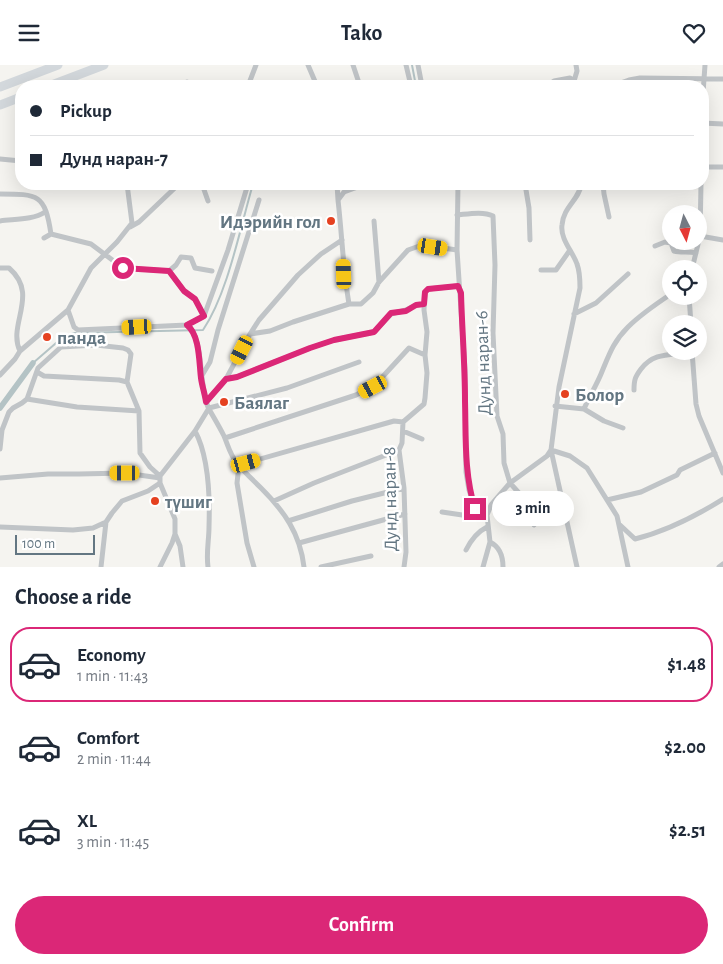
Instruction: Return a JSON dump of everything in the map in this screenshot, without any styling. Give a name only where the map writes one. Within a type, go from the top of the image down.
[{"type":"main road","points":[[18,80],[58,65]]},
{"type":"main road","points":[[65,80],[104,65]]},
{"type":"main road","points":[[0,87],[15,81]]},
{"type":"main road","points":[[0,105],[15,99]]},
{"type":"street","points":[[250,80],[256,65]]},
{"type":"street","points":[[308,65],[314,80]]},
{"type":"street","points":[[353,65],[358,80]]},
{"type":"street","points":[[406,65],[410,80]]},
{"type":"street","points":[[418,65],[421,80]]},
{"type":"street","points":[[575,80],[576,65]]},
{"type":"street","points":[[705,65],[705,79]]},
{"type":"street","points":[[633,80],[640,78],[723,79]]},
{"type":"street","points":[[709,123],[723,124]]},
{"type":"street","points":[[0,159],[15,160]]},
{"type":"street","points":[[709,167],[723,167]]},
{"type":"street","points":[[128,190],[132,223],[130,227]]},
{"type":"street","points":[[0,375],[20,351],[68,310],[91,268],[130,227],[139,223],[173,190]]},
{"type":"street","points":[[204,190],[208,201]]},
{"type":"street","points":[[68,310],[74,327],[78,330],[189,327],[204,316],[231,242],[246,190]]},
{"type":"street","points":[[337,190],[344,274],[349,303]]},
{"type":"street","points":[[338,200],[344,192],[350,190]]},
{"type":"street","points":[[458,190],[458,286],[461,293],[465,370],[466,471],[475,509],[480,515]]},
{"type":"street","points":[[526,190],[529,208],[530,241]]},
{"type":"street","points":[[577,567],[551,450],[555,406],[580,287],[579,271],[562,231],[562,224],[566,210],[580,190]]},
{"type":"street","points":[[604,190],[609,217]]},
{"type":"street","points":[[701,190],[701,205]]},
{"type":"street","points":[[0,193],[32,195],[40,200],[49,220],[51,234]]},
{"type":"street","points":[[201,378],[210,362],[259,201]]},
{"type":"street","points":[[0,221],[40,215],[45,211]]},
{"type":"street","name":"Дунд наран-6","points":[[458,215],[489,214],[492,216],[495,265],[493,333],[496,415],[503,434],[504,463],[510,483]]},
{"type":"street","points":[[374,221],[379,282]]},
{"type":"street","points":[[44,238],[51,234],[91,244],[123,268],[169,271],[181,257],[191,257],[195,267],[212,271]]},
{"type":"street","points":[[708,237],[723,240]]},
{"type":"street","points":[[206,402],[226,379],[259,320],[298,275],[321,254],[342,240]]},
{"type":"street","points":[[655,246],[665,242],[671,243],[674,251],[696,253]]},
{"type":"street","points":[[250,334],[270,331],[349,303],[362,304],[374,293],[379,282],[408,250],[415,246],[422,245],[457,250]]},
{"type":"street","points":[[541,270],[556,270],[570,250]]},
{"type":"street","points":[[694,260],[697,250]]},
{"type":"street","points":[[0,268],[9,268],[22,283],[22,306],[16,344],[20,351]]},
{"type":"street","points":[[169,271],[184,291],[195,299],[204,316]]},
{"type":"street","points":[[574,314],[596,303],[628,274]]},
{"type":"street","points":[[226,379],[237,377],[334,340],[374,332],[391,313],[406,311],[416,305],[424,304],[425,292],[428,289],[458,286]]},
{"type":"street","points":[[584,409],[601,374],[604,363],[618,339],[648,309],[662,300]]},
{"type":"street","name":"Дунд наран-8","points":[[404,567],[406,552],[404,488],[399,450],[402,443],[403,423],[424,404],[427,373],[425,355],[427,332],[424,304]]},
{"type":"street","points":[[189,327],[195,339],[200,358],[201,378],[206,402],[225,438],[231,455],[274,501],[288,521],[299,543],[304,567]]},
{"type":"street","points":[[0,449],[2,430],[6,418],[12,408],[27,399],[38,368],[61,347],[96,345],[128,350],[131,354],[127,382],[139,411],[140,453],[160,479],[175,519],[175,534],[180,546],[183,567]]},
{"type":"street","points":[[225,438],[356,395],[375,385],[409,348],[425,355]]},
{"type":"street","points":[[634,390],[636,374],[651,358],[662,355]]},
{"type":"street","points":[[693,360],[696,404],[699,416],[723,473]]},
{"type":"street","points":[[0,527],[74,531],[92,528],[106,522],[122,501],[148,491],[160,479],[195,431],[209,408],[287,387],[359,362]]},
{"type":"street","points":[[37,373],[44,376],[119,379],[127,382]]},
{"type":"street","points":[[27,399],[77,407],[139,411]]},
{"type":"street","points":[[555,406],[584,409],[604,421],[623,428]]},
{"type":"street","points":[[239,465],[394,421],[403,423]]},
{"type":"street","points":[[195,431],[203,451],[209,491],[209,526],[206,558],[208,567]]},
{"type":"street","name":"Дунд наран-8","points":[[403,431],[422,439]]},
{"type":"street","points":[[274,501],[314,483],[399,450]]},
{"type":"street","points":[[483,567],[490,542],[487,515],[491,505],[510,483],[547,456],[551,450]]},
{"type":"street","points":[[551,450],[570,456],[586,468],[617,515],[628,567]]},
{"type":"street","points":[[607,500],[641,492],[678,475],[680,470],[715,453]]},
{"type":"street","points":[[239,465],[237,483],[247,543],[254,567]]},
{"type":"street","points":[[0,478],[48,473],[79,475],[125,473],[160,479]]},
{"type":"street","points":[[510,483],[528,502],[534,525]]},
{"type":"street","points":[[288,521],[352,501],[404,488]]},
{"type":"street","points":[[620,525],[636,539],[669,528],[704,511],[723,499]]},
{"type":"street","points":[[442,512],[469,516],[487,515]]},
{"type":"street","points":[[299,543],[405,514]]},
{"type":"street","points":[[101,567],[106,522]]},
{"type":"street","points":[[466,550],[480,531],[488,527]]},
{"type":"street","points":[[160,567],[175,534]]},
{"type":"street","points":[[490,542],[496,545],[501,553],[503,567]]},
{"type":"street","points":[[321,567],[371,556]]},
{"type":"street","points":[[719,567],[723,564]]},
{"type":"waterway","points":[[412,65],[415,80]]},
{"type":"waterway","points":[[33,363],[63,337],[74,333],[203,330],[220,298],[251,190]]},
{"type":"waterway","points":[[0,408],[33,363]]},
{"type":"place","name":"Идэрийн гол","points":[[331,221]]},
{"type":"place","name":"панда","points":[[47,337]]},
{"type":"place","name":"Болор","points":[[565,394]]},
{"type":"place","name":"Баялаг","points":[[224,402]]},
{"type":"place","name":"түшиг","points":[[155,501]]},
{"type":"route","points":[[123,268],[169,271],[184,291],[195,299],[200,307],[204,316],[187,325],[191,328],[200,358],[201,378],[206,402],[226,379],[237,377],[334,340],[374,332],[391,313],[406,311],[416,305],[424,304],[425,292],[428,289],[458,286],[461,293],[465,370],[466,471],[475,509]]}]
